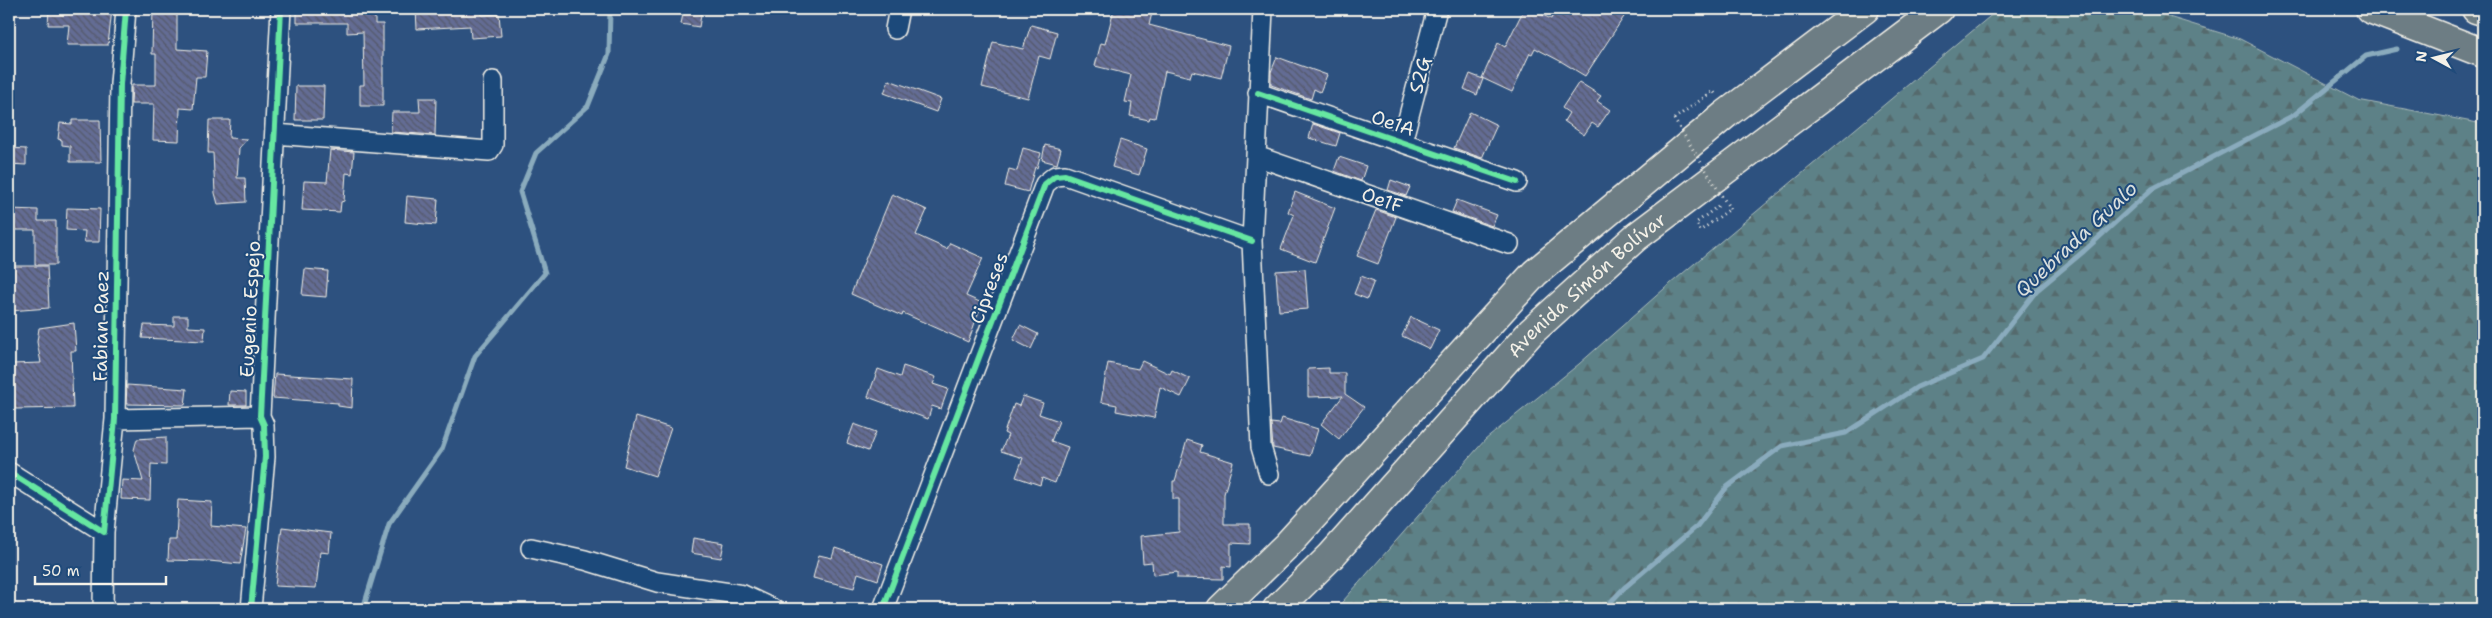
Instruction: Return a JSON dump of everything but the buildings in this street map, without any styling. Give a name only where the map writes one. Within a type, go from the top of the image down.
[{"type":"highway","name":"Avenida Simón Bolívar","points":[[1220,609],[1288,544],[1536,273],[1726,114],[1865,9]]},
{"type":"highway","name":"Avenida Simón Bolívar","points":[[1278,609],[1331,556],[1530,332],[1636,237],[1939,9]]},
{"type":"highway","points":[[2370,9],[2483,53]]},
{"type":"highway","points":[[2476,9],[2483,11]]},
{"type":"street","name":"Fabian Paez","points":[[103,609],[104,532],[115,419],[120,84],[126,9]]},
{"type":"street","name":"Eugenio Espejo","points":[[251,609],[265,457],[264,426],[260,416],[281,9]]},
{"type":"street","points":[[895,29],[899,9]]},
{"type":"street","points":[[1262,9],[1252,241],[1261,447],[1269,474]]},
{"type":"street","name":"S2G","points":[[1402,142],[1438,9]]},
{"type":"street","points":[[275,134],[489,151],[493,145],[493,81]]},
{"type":"street","name":"Oe1A","points":[[1258,93],[1518,182]]},
{"type":"street","name":"Oe1F","points":[[1256,156],[1509,244]]},
{"type":"street","name":"Cipreses","points":[[884,609],[1045,184],[1055,176],[1065,175],[1252,241]]},
{"type":"street","points":[[115,419],[260,416]]},
{"type":"street","points":[[9,472],[104,532]]},
{"type":"street","points":[[531,548],[585,560],[657,582],[743,594],[773,609]]},
{"type":"path","points":[[1713,91],[1674,119],[1730,209],[1700,231],[1696,222],[1718,206]]},
{"type":"green space","points":[[2042,9],[2143,9],[2240,39],[2358,100],[2483,124],[2483,609],[1336,609],[1485,440],[1579,364],[1664,289],[1995,12]]},
{"type":"waterway","points":[[363,609],[389,524],[442,449],[475,356],[545,273],[520,192],[536,153],[588,106],[609,54],[610,9]]},
{"type":"waterway","name":"Quebrada Gualo","points":[[1604,609],[1624,588],[1697,526],[1727,487],[1782,446],[1846,433],[1917,387],[1983,359],[2037,290],[2084,251],[2152,189],[2294,115],[2366,56],[2397,49]]},
{"type":"cycle path","points":[[9,472],[104,532],[115,419],[120,84],[126,9]]},
{"type":"cycle path","points":[[251,609],[265,457],[264,425],[260,416],[281,9]]},
{"type":"cycle path","points":[[1258,93],[1517,182]]},
{"type":"cycle path","points":[[883,609],[1045,184],[1055,176],[1065,175],[1252,241]]}]
